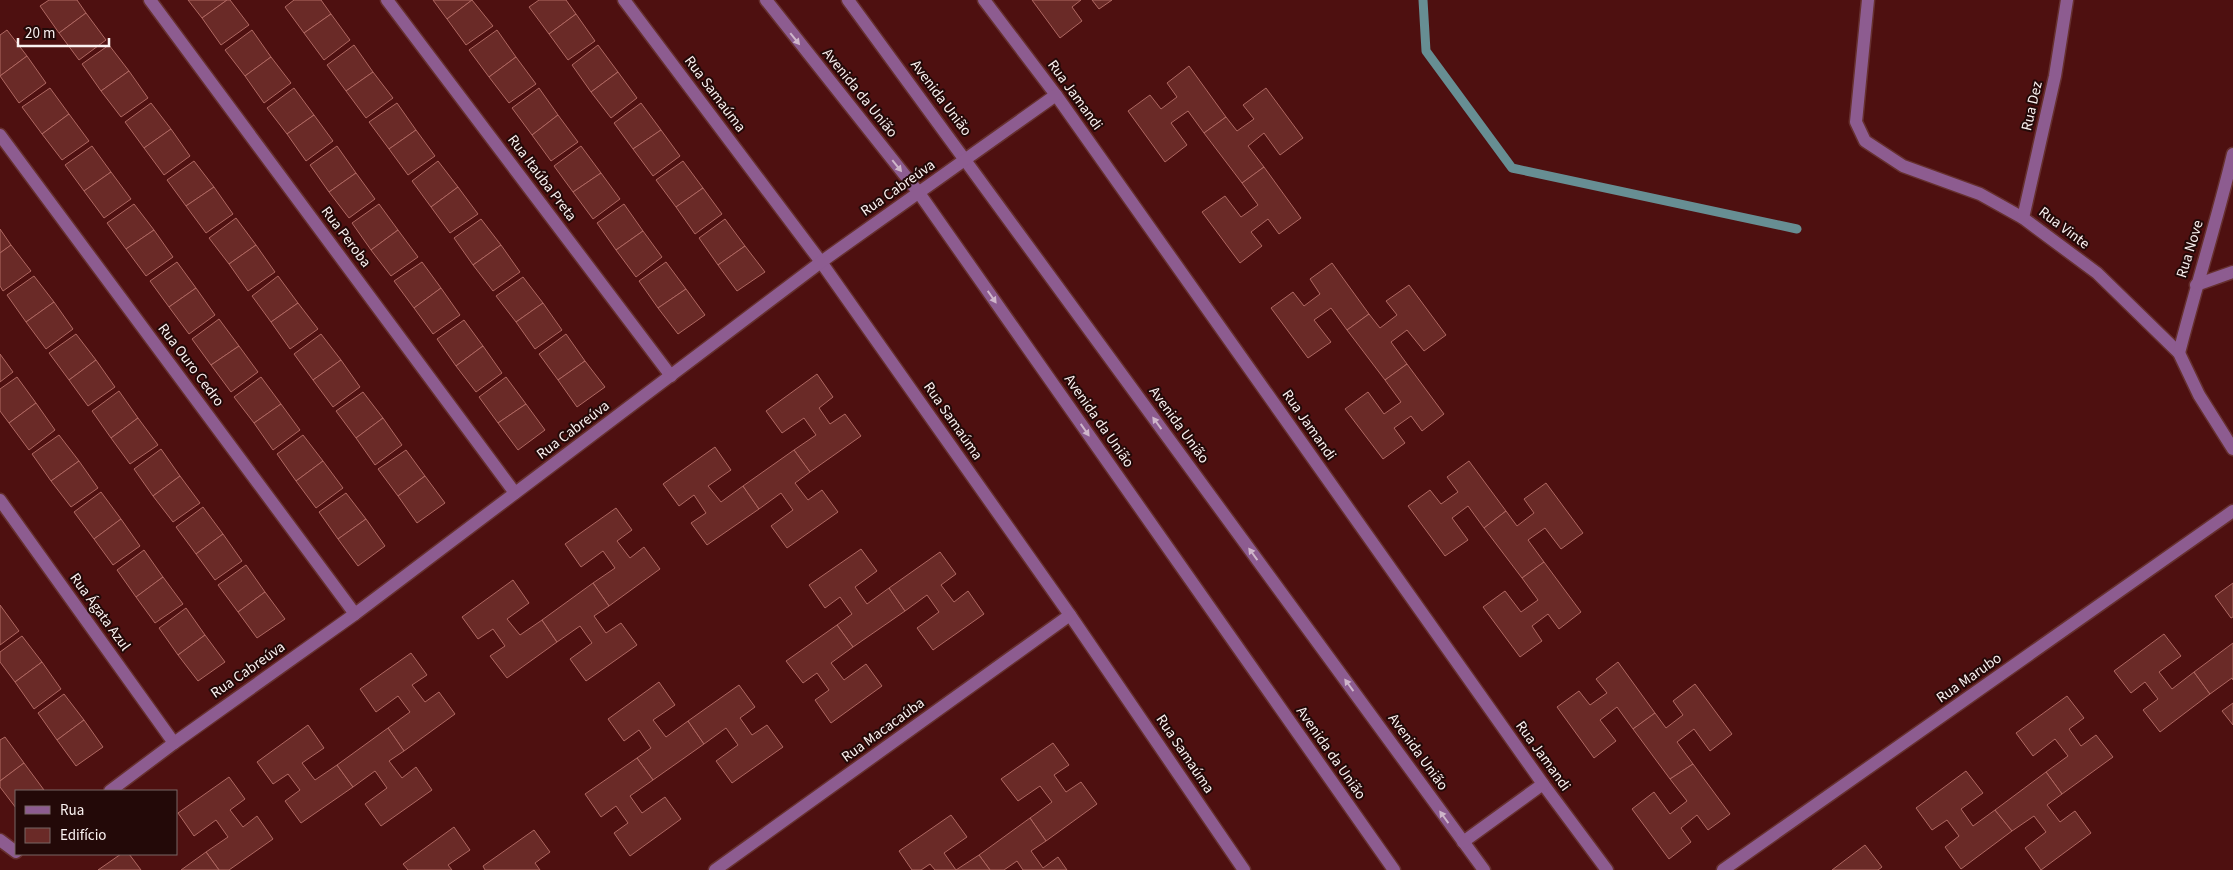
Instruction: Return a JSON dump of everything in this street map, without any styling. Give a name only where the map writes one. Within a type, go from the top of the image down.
[{"type":"street","name":"Rua Peroba","points":[[150,0],[515,493]]},
{"type":"street","name":"Rua Itaúba Preta","points":[[387,0],[671,376]]},
{"type":"street","name":"Rua Samaúma","points":[[624,0],[821,262],[1070,616],[1244,870]]},
{"type":"street","name":"Avenida da União","points":[[766,0],[919,193],[1394,870]]},
{"type":"street","name":"Avenida União","points":[[848,0],[1484,870]]},
{"type":"street","name":"Rua Jamandi","points":[[984,0],[1056,95],[1542,784],[1607,870]]},
{"type":"street","name":"Rua Vinte","points":[[1868,0],[1856,122],[1865,141],[1903,166],[1980,194],[2023,218],[2097,273],[2179,353],[2199,395],[2233,449]]},
{"type":"street","name":"Rua Dez","points":[[2023,218],[2056,76],[2066,0]]},
{"type":"street","name":"Rua Cabreúva","points":[[111,790],[355,614],[821,262],[1056,95]]},
{"type":"street","name":"Rua Ouro Cedro","points":[[0,135],[355,614]]},
{"type":"street","name":"Rua Nove","points":[[2179,353],[2196,285],[2221,204],[2233,154]]},
{"type":"street","points":[[2196,285],[2233,272]]},
{"type":"street","name":"Rua Ágata Azul","points":[[0,500],[174,743]]},
{"type":"street","name":"Rua Marubo","points":[[1724,870],[2233,511]]},
{"type":"street","name":"Rua Macacaúba","points":[[715,870],[1070,616]]},
{"type":"street","points":[[1463,842],[1542,784]]},
{"type":"street","points":[[0,840],[15,851]]},
{"type":"building","points":[[49,0],[77,0],[86,13],[59,33],[40,6]]},
{"type":"building","points":[[188,0],[227,0],[202,18]]},
{"type":"building","points":[[227,0],[230,0],[249,25],[221,45],[202,18]]},
{"type":"building","points":[[294,0],[321,0],[331,14],[304,33],[285,7]]},
{"type":"building","points":[[433,0],[472,0],[447,19]]},
{"type":"building","points":[[472,0],[493,26],[466,45],[447,19]]},
{"type":"building","points":[[539,0],[566,0],[576,14],[549,34],[529,7]]},
{"type":"building","points":[[1032,0],[1081,0],[1072,7],[1082,21],[1060,38]]},
{"type":"building","points":[[1092,0],[1112,0],[1099,9]]},
{"type":"building","points":[[86,13],[106,40],[79,60],[59,33]]},
{"type":"building","points":[[331,14],[350,40],[324,60],[304,33]]},
{"type":"building","points":[[576,14],[595,41],[568,60],[549,34]]},
{"type":"building","points":[[7,30],[27,56],[0,76],[0,35]]},
{"type":"building","points":[[252,30],[271,57],[245,76],[225,50]]},
{"type":"building","points":[[497,30],[516,57],[489,77],[469,50]]},
{"type":"building","points":[[109,45],[129,71],[101,91],[82,64]]},
{"type":"building","points":[[354,45],[373,72],[346,91],[327,65]]},
{"type":"building","points":[[598,45],[618,72],[591,92],[572,65]]},
{"type":"building","points":[[27,56],[46,83],[19,103],[0,76]]},
{"type":"building","points":[[271,57],[291,83],[264,103],[245,76]]},
{"type":"building","points":[[516,57],[536,84],[509,103],[489,77]]},
{"type":"building","points":[[1189,66],[1226,117],[1204,133],[1188,111],[1171,123],[1187,145],[1165,162],[1128,111],[1150,95],[1161,109],[1177,97],[1167,83]]},
{"type":"building","points":[[129,71],[148,98],[121,117],[101,91]]},
{"type":"building","points":[[373,72],[393,98],[366,118],[346,91]]},
{"type":"building","points":[[618,72],[637,98],[611,118],[591,92]]},
{"type":"building","points":[[50,88],[69,114],[42,134],[22,107]]},
{"type":"building","points":[[294,88],[314,115],[287,134],[267,108]]},
{"type":"building","points":[[539,88],[558,115],[532,135],[512,108]]},
{"type":"building","points":[[1266,88],[1303,138],[1280,155],[1264,133],[1248,146],[1264,167],[1242,183],[1204,133],[1226,117],[1237,131],[1254,119],[1243,105]]},
{"type":"building","points":[[151,103],[171,129],[144,148],[125,122]]},
{"type":"building","points":[[397,103],[416,130],[389,149],[369,122]]},
{"type":"building","points":[[641,103],[661,130],[633,149],[614,123]]},
{"type":"building","points":[[69,114],[89,141],[62,160],[42,134]]},
{"type":"building","points":[[314,115],[333,141],[306,161],[287,134]]},
{"type":"building","points":[[558,115],[578,142],[551,161],[532,135]]},
{"type":"building","points":[[171,129],[190,156],[164,175],[144,148]]},
{"type":"building","points":[[416,130],[435,156],[408,175],[389,149]]},
{"type":"building","points":[[661,130],[680,156],[653,176],[633,149]]},
{"type":"building","points":[[92,146],[111,172],[84,191],[65,165]]},
{"type":"building","points":[[337,146],[356,173],[329,192],[310,165]]},
{"type":"building","points":[[581,146],[601,173],[573,192],[554,166]]},
{"type":"building","points":[[194,161],[214,187],[186,206],[167,180]]},
{"type":"building","points":[[438,161],[458,187],[431,207],[412,181]]},
{"type":"building","points":[[683,161],[703,188],[676,207],[656,180]]},
{"type":"building","points":[[1264,167],[1301,218],[1279,234],[1268,219],[1251,232],[1262,246],[1240,263],[1202,212],[1225,196],[1241,217],[1258,205],[1242,183]]},
{"type":"building","points":[[111,172],[131,199],[104,218],[84,191]]},
{"type":"building","points":[[356,173],[375,199],[349,218],[329,192]]},
{"type":"building","points":[[601,173],[620,199],[593,219],[573,192]]},
{"type":"building","points":[[214,187],[233,214],[206,233],[186,206]]},
{"type":"building","points":[[458,187],[478,214],[450,233],[431,207]]},
{"type":"building","points":[[703,188],[722,214],[695,234],[676,207]]},
{"type":"building","points":[[134,204],[154,230],[126,249],[107,223]]},
{"type":"building","points":[[379,204],[398,230],[371,250],[352,223]]},
{"type":"building","points":[[624,204],[643,231],[616,250],[597,223]]},
{"type":"building","points":[[236,218],[256,245],[229,264],[209,238]]},
{"type":"building","points":[[481,219],[501,245],[473,265],[454,238]]},
{"type":"building","points":[[725,219],[745,246],[718,265],[699,238]]},
{"type":"building","points":[[0,229],[11,245],[0,253]]},
{"type":"building","points":[[154,230],[173,257],[146,276],[126,249]]},
{"type":"building","points":[[398,230],[418,257],[391,276],[371,250]]},
{"type":"building","points":[[643,231],[662,257],[636,277],[616,250]]},
{"type":"building","points":[[11,245],[31,271],[3,291],[0,286],[0,253]]},
{"type":"building","points":[[256,245],[275,272],[248,291],[229,264]]},
{"type":"building","points":[[501,245],[520,272],[493,291],[473,265]]},
{"type":"building","points":[[745,246],[765,272],[737,291],[718,265]]},
{"type":"building","points":[[177,262],[196,288],[169,307],[150,281]]},
{"type":"building","points":[[422,262],[441,288],[414,308],[394,281]]},
{"type":"building","points":[[666,262],[686,289],[658,308],[639,281]]},
{"type":"building","points":[[1332,263],[1369,314],[1347,330],[1331,308],[1314,320],[1331,342],[1308,358],[1271,308],[1293,292],[1304,306],[1320,294],[1310,279]]},
{"type":"building","points":[[34,276],[54,302],[26,322],[7,295]]},
{"type":"building","points":[[278,276],[298,303],[271,322],[252,296]]},
{"type":"building","points":[[523,277],[543,303],[516,322],[496,296]]},
{"type":"building","points":[[1409,285],[1446,335],[1424,351],[1407,330],[1391,342],[1407,364],[1385,380],[1347,330],[1369,314],[1380,328],[1397,315],[1386,301]]},
{"type":"building","points":[[196,288],[215,315],[189,334],[169,307]]},
{"type":"building","points":[[441,288],[460,315],[433,334],[414,308]]},
{"type":"building","points":[[686,289],[705,315],[678,334],[658,308]]},
{"type":"building","points":[[54,302],[73,329],[46,349],[26,322]]},
{"type":"building","points":[[298,303],[318,329],[290,349],[271,322]]},
{"type":"building","points":[[543,303],[562,330],[535,349],[516,322]]},
{"type":"building","points":[[219,319],[239,346],[211,365],[192,339]]},
{"type":"building","points":[[464,320],[483,346],[456,366],[437,339]]},
{"type":"building","points":[[76,334],[96,360],[69,380],[49,353]]},
{"type":"building","points":[[321,334],[341,360],[313,380],[294,354]]},
{"type":"building","points":[[566,334],[585,361],[558,380],[539,354]]},
{"type":"building","points":[[239,346],[258,372],[231,392],[211,365]]},
{"type":"building","points":[[483,346],[502,373],[476,392],[456,366]]},
{"type":"building","points":[[0,354],[13,372],[0,382]]},
{"type":"building","points":[[96,360],[115,387],[88,406],[69,380]]},
{"type":"building","points":[[341,360],[360,387],[333,407],[313,380]]},
{"type":"building","points":[[585,361],[605,387],[577,407],[558,380]]},
{"type":"building","points":[[1407,364],[1444,414],[1422,431],[1411,416],[1394,428],[1405,443],[1383,459],[1345,409],[1368,392],[1384,414],[1401,402],[1385,380]]},
{"type":"building","points":[[817,374],[833,397],[819,408],[830,424],[845,414],[861,436],[810,472],[794,450],[816,435],[804,418],[782,433],[766,411]]},
{"type":"building","points":[[17,377],[36,403],[9,423],[0,411],[0,389]]},
{"type":"building","points":[[261,377],[281,404],[254,423],[234,397]]},
{"type":"building","points":[[506,377],[526,404],[498,423],[479,397]]},
{"type":"building","points":[[119,391],[138,418],[111,438],[92,411]]},
{"type":"building","points":[[363,392],[383,418],[356,438],[336,411]]},
{"type":"building","points":[[36,403],[55,430],[29,450],[9,423]]},
{"type":"building","points":[[281,404],[300,430],[273,450],[254,423]]},
{"type":"building","points":[[526,404],[545,430],[518,450],[498,423]]},
{"type":"building","points":[[138,418],[158,445],[130,464],[111,438]]},
{"type":"building","points":[[383,418],[402,445],[375,465],[356,438]]},
{"type":"building","points":[[59,435],[79,461],[51,481],[32,454]]},
{"type":"building","points":[[303,435],[323,461],[296,481],[277,454]]},
{"type":"building","points":[[715,447],[731,470],[708,486],[721,502],[743,486],[759,509],[707,545],[691,523],[706,513],[694,495],[679,506],[663,484]]},
{"type":"building","points":[[161,449],[180,476],[153,496],[134,469]]},
{"type":"building","points":[[406,450],[425,476],[398,496],[378,469]]},
{"type":"building","points":[[794,450],[810,472],[795,483],[808,500],[822,490],[838,512],[787,548],[771,526],[793,510],[781,493],[759,509],[743,486]]},
{"type":"building","points":[[79,461],[98,488],[71,507],[51,481]]},
{"type":"building","points":[[323,461],[343,488],[316,508],[296,481]]},
{"type":"building","points":[[1469,461],[1506,511],[1484,528],[1468,506],[1452,518],[1468,540],[1445,556],[1408,506],[1430,490],[1441,504],[1458,492],[1447,477]]},
{"type":"building","points":[[180,476],[200,503],[173,522],[153,496]]},
{"type":"building","points":[[425,476],[445,503],[417,523],[398,496]]},
{"type":"building","points":[[1546,483],[1583,533],[1561,549],[1545,528],[1528,540],[1544,562],[1522,578],[1484,528],[1506,511],[1517,526],[1534,513],[1524,499]]},
{"type":"building","points":[[101,492],[121,519],[94,539],[74,512]]},
{"type":"building","points":[[346,493],[366,519],[338,539],[319,512]]},
{"type":"building","points":[[203,507],[223,534],[196,554],[176,527]]},
{"type":"building","points":[[616,508],[632,530],[617,541],[630,558],[644,547],[660,569],[609,606],[593,583],[615,568],[603,551],[581,567],[565,544]]},
{"type":"building","points":[[121,519],[140,546],[113,565],[94,539]]},
{"type":"building","points":[[366,519],[385,546],[358,566],[338,539]]},
{"type":"building","points":[[223,534],[242,561],[215,580],[196,554]]},
{"type":"building","points":[[861,549],[877,571],[855,587],[867,604],[889,588],[905,611],[853,647],[837,625],[852,614],[840,597],[825,608],[809,585]]},
{"type":"building","points":[[144,550],[163,577],[136,597],[117,570]]},
{"type":"building","points":[[940,552],[956,574],[941,585],[954,602],[968,591],[984,614],[933,650],[917,628],[939,612],[927,595],[905,611],[889,588]]},
{"type":"building","points":[[1544,562],[1581,612],[1559,629],[1548,614],[1532,626],[1542,641],[1520,657],[1483,607],[1505,591],[1521,612],[1538,600],[1522,578]]},
{"type":"building","points":[[246,565],[265,592],[238,612],[218,585]]},
{"type":"building","points":[[163,577],[183,604],[155,623],[136,597]]},
{"type":"building","points":[[513,580],[529,603],[507,619],[520,635],[542,620],[557,642],[507,678],[490,656],[505,646],[493,629],[478,639],[462,617]]},
{"type":"building","points":[[593,583],[609,606],[594,616],[606,633],[621,623],[637,645],[586,681],[570,659],[592,643],[580,626],[557,642],[542,620]]},
{"type":"building","points":[[2233,583],[2233,617],[2231,618],[2215,596]]},
{"type":"building","points":[[265,592],[285,619],[257,638],[238,612]]},
{"type":"building","points":[[0,605],[19,631],[0,645]]},
{"type":"building","points":[[186,608],[205,635],[178,655],[159,628]]},
{"type":"building","points":[[837,625],[853,647],[831,663],[844,680],[866,664],[882,686],[831,723],[815,700],[829,690],[817,673],[803,683],[786,661]]},
{"type":"building","points":[[2164,634],[2181,656],[2159,672],[2172,689],[2194,672],[2210,694],[2160,732],[2143,710],[2158,699],[2145,682],[2131,693],[2114,671]]},
{"type":"building","points":[[205,635],[225,662],[198,681],[178,655]]},
{"type":"building","points":[[22,636],[42,662],[15,682],[0,662],[0,652]]},
{"type":"building","points":[[2233,643],[2233,680],[2232,678],[2210,694],[2194,672]]},
{"type":"building","points":[[411,653],[427,675],[412,685],[425,702],[439,692],[455,714],[404,751],[388,728],[410,712],[398,696],[376,712],[360,689]]},
{"type":"building","points":[[42,662],[61,689],[34,709],[15,682]]},
{"type":"building","points":[[1618,662],[1655,713],[1633,729],[1617,707],[1600,720],[1616,741],[1594,758],[1557,707],[1579,691],[1590,705],[1607,693],[1596,679]]},
{"type":"building","points":[[659,682],[675,705],[653,720],[666,737],[688,721],[704,744],[653,780],[637,758],[651,748],[639,730],[624,741],[608,719]]},
{"type":"building","points":[[1695,684],[1732,734],[1710,751],[1694,729],[1677,742],[1693,764],[1670,779],[1633,729],[1655,713],[1666,728],[1683,715],[1673,701]]},
{"type":"building","points":[[739,685],[755,707],[740,718],[752,735],[767,725],[783,747],[732,783],[716,761],[738,745],[726,728],[704,744],[688,721]]},
{"type":"building","points":[[64,694],[84,720],[57,740],[38,713]]},
{"type":"building","points":[[2067,696],[2084,718],[2069,729],[2081,746],[2096,735],[2113,757],[2062,794],[2046,772],[2068,756],[2055,739],[2033,756],[2016,733]]},
{"type":"building","points":[[2233,703],[2233,725],[2222,711]]},
{"type":"building","points":[[84,720],[103,747],[76,766],[57,740]]},
{"type":"building","points":[[308,725],[324,748],[302,763],[315,780],[337,765],[353,787],[301,823],[285,801],[300,790],[288,774],[273,784],[257,762]]},
{"type":"building","points":[[388,728],[404,751],[389,761],[402,778],[416,767],[432,790],[381,826],[365,804],[387,788],[375,771],[353,787],[337,765]]},
{"type":"building","points":[[5,737],[24,763],[0,781],[0,740]]},
{"type":"building","points":[[1053,743],[1069,765],[1054,775],[1066,792],[1081,782],[1097,804],[1046,841],[1030,818],[1052,802],[1040,786],[1018,801],[1001,779]]},
{"type":"building","points":[[637,758],[653,780],[630,796],[642,813],[665,797],[681,819],[630,856],[614,833],[628,823],[616,806],[601,817],[585,794]]},
{"type":"building","points":[[24,763],[44,790],[15,790],[15,807],[0,787],[0,781]]},
{"type":"building","points":[[1693,764],[1730,814],[1708,830],[1697,815],[1681,828],[1691,842],[1669,859],[1632,809],[1654,792],[1670,814],[1687,801],[1670,779]]},
{"type":"building","points":[[1966,771],[1983,793],[1961,809],[1973,826],[1995,810],[2012,831],[1961,869],[1945,847],[1959,836],[1947,820],[1932,830],[1916,808]]},
{"type":"building","points":[[2046,772],[2062,794],[2047,805],[2060,822],[2075,811],[2091,833],[2041,870],[2025,848],[2046,832],[2034,816],[2012,831],[1995,810]]},
{"type":"building","points":[[229,777],[245,799],[230,810],[243,827],[257,816],[273,839],[229,870],[219,870],[206,852],[228,837],[216,820],[194,836],[178,813]]},
{"type":"building","points":[[951,815],[967,837],[944,853],[956,870],[935,870],[930,864],[921,870],[912,870],[899,851]]},
{"type":"building","points":[[1030,818],[1046,841],[1031,851],[1043,868],[1058,857],[1067,870],[1023,870],[1017,861],[1004,870],[990,870],[979,855]]},
{"type":"building","points":[[454,827],[470,850],[448,865],[452,870],[408,870],[403,864]]},
{"type":"building","points":[[534,830],[550,852],[535,863],[540,870],[485,870],[483,866]]},
{"type":"building","points":[[1865,845],[1882,867],[1878,870],[1832,870]]},
{"type":"building","points":[[206,852],[219,870],[181,870]]},
{"type":"building","points":[[120,855],[130,855],[141,870],[98,870]]},
{"type":"building","points":[[979,855],[990,870],[956,870]]},
{"type":"waterway","points":[[1423,0],[1426,51],[1512,168],[1797,229]]}]
